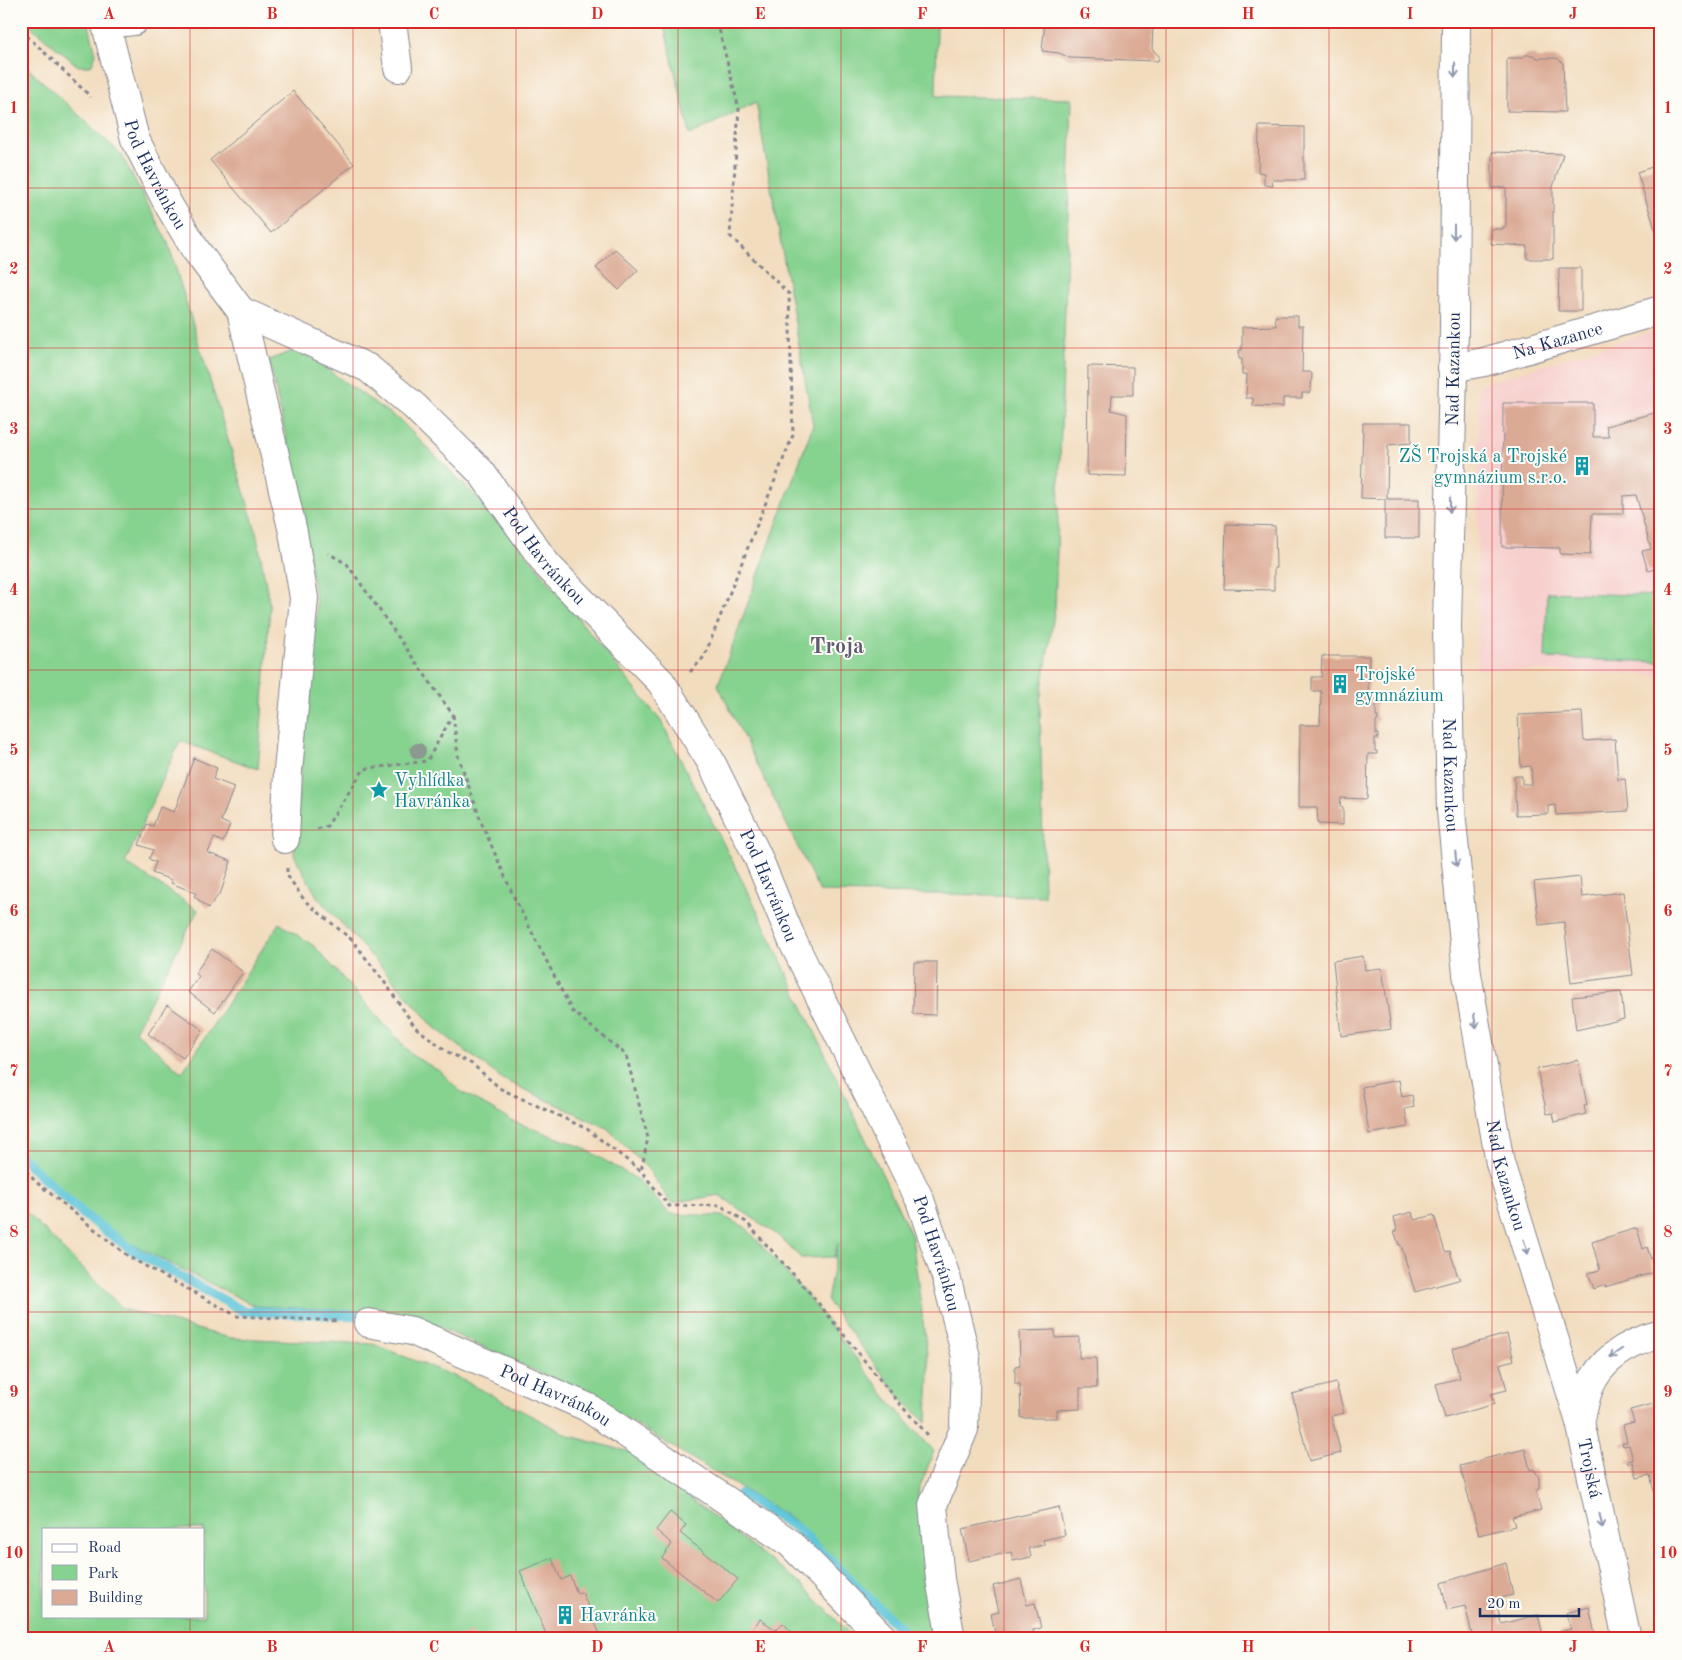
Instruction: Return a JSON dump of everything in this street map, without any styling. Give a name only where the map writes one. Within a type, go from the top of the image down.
[{"type":"street","points":[[105,23],[134,21]]},
{"type":"street","points":[[392,21],[398,68]]},
{"type":"street","name":"Nad Kazankou","points":[[1456,21],[1448,626],[1451,801],[1467,974],[1500,1163],[1580,1422]]},
{"type":"street","name":"Pod Havránkou","points":[[105,23],[135,139],[168,204],[195,249],[241,312],[293,532],[304,598],[288,771],[285,839]]},
{"type":"street","name":"Na Kazance","points":[[1452,368],[1484,362],[1661,310]]},
{"type":"street","name":"Pod Havránkou","points":[[241,312],[368,368],[414,406],[481,472],[547,565],[661,682],[710,760],[757,855],[793,942],[920,1200],[947,1280],[966,1357],[964,1429],[933,1505],[940,1579],[951,1639]]},
{"type":"street","name":"Pod Havránkou","points":[[368,1323],[412,1331],[587,1407],[790,1544],[884,1639]]},
{"type":"street","name":"Trojská","points":[[1627,1639],[1580,1422],[1589,1389],[1597,1372],[1608,1359],[1642,1339],[1661,1334]]},
{"type":"path","points":[[669,695],[704,656],[793,435],[789,294],[730,236],[739,109],[717,21]]},
{"type":"path","points":[[21,30],[92,97]]},
{"type":"path","points":[[293,532],[347,564],[453,715],[458,756],[482,824],[513,895],[572,1011],[626,1055],[648,1138],[641,1171]]},
{"type":"path","points":[[453,715],[427,761],[364,769],[327,826],[285,839],[287,874],[305,901],[352,940],[388,987],[415,1027],[448,1052],[472,1064],[501,1089],[587,1129],[641,1171],[669,1206],[720,1204],[746,1222],[811,1294],[897,1401],[951,1461]]},
{"type":"path","points":[[21,1165],[35,1181],[129,1257],[237,1316],[368,1323]]},
{"type":"shaded area","points":[[1661,329],[1661,675],[1477,669],[1479,385]]},
{"type":"green space","points":[[24,21],[88,21],[96,54],[91,66],[78,66]]},
{"type":"green space","points":[[663,21],[937,21],[936,96],[1072,99],[1055,608],[1040,701],[1044,896],[820,892],[718,685],[813,425],[756,102],[690,135]]},
{"type":"green space","points":[[21,62],[121,154],[168,243],[256,531],[270,607],[258,769],[180,741],[125,863],[198,910],[135,1031],[182,1073],[279,923],[314,946],[413,1056],[441,1072],[460,1091],[512,1121],[582,1147],[638,1180],[670,1214],[722,1216],[745,1227],[809,1298],[894,1407],[934,1451],[918,1492],[926,1591],[934,1639],[915,1639],[795,1521],[584,1393],[410,1314],[255,1306],[110,1233],[21,1154]]},
{"type":"green space","points":[[298,349],[403,423],[499,520],[661,721],[754,904],[912,1237],[929,1369],[927,1423],[902,1400],[827,1301],[838,1243],[834,1257],[801,1258],[776,1234],[719,1195],[671,1203],[647,1168],[607,1128],[504,1080],[434,1027],[318,898],[294,855],[317,611],[303,515],[269,360]]},
{"type":"green space","points":[[1547,592],[1661,596],[1661,662],[1545,658]]},
{"type":"green space","points":[[21,1207],[123,1309],[230,1338],[373,1344],[461,1379],[570,1436],[630,1452],[802,1585],[855,1639],[21,1639]]},
{"type":"building","points":[[1045,21],[1165,21],[1164,26],[1153,26],[1152,49],[1159,56],[1158,61],[1070,58],[1059,53],[1042,51]]},
{"type":"building","points":[[1525,55],[1533,55],[1537,58],[1557,58],[1563,63],[1565,112],[1507,111],[1507,58],[1522,58]]},
{"type":"building","points":[[293,91],[354,164],[271,233],[210,160]]},
{"type":"building","points":[[1259,126],[1304,127],[1304,180],[1272,180],[1273,186],[1264,185],[1264,173],[1258,172]]},
{"type":"building","points":[[1492,152],[1563,154],[1553,187],[1553,259],[1527,259],[1527,246],[1491,244],[1491,229],[1503,229],[1503,227],[1506,227],[1506,187],[1492,188]]},
{"type":"building","points":[[1661,164],[1661,230],[1656,232],[1637,172]]},
{"type":"building","points":[[615,249],[638,270],[619,290],[596,268]]},
{"type":"building","points":[[1559,268],[1581,268],[1581,311],[1558,311]]},
{"type":"building","points":[[1275,316],[1298,316],[1298,326],[1303,326],[1302,372],[1310,372],[1312,374],[1311,390],[1309,393],[1302,393],[1302,398],[1283,398],[1283,407],[1253,406],[1253,398],[1246,398],[1247,374],[1242,374],[1242,359],[1239,359],[1239,350],[1242,350],[1242,327],[1276,326]]},
{"type":"building","points":[[1088,366],[1133,367],[1133,395],[1112,395],[1111,410],[1127,414],[1126,476],[1087,475]]},
{"type":"building","name":"ZŠ Trojská a Trojské gymnázium s.r.o.","points":[[1503,403],[1593,403],[1593,437],[1609,437],[1606,426],[1661,411],[1661,557],[1655,558],[1658,568],[1648,571],[1642,551],[1651,549],[1636,495],[1623,496],[1623,514],[1592,514],[1590,555],[1560,554],[1560,548],[1502,547]]},
{"type":"building","points":[[1363,423],[1411,423],[1411,443],[1388,445],[1387,499],[1419,499],[1419,538],[1385,538],[1385,499],[1361,498]]},
{"type":"building","points":[[1226,524],[1275,526],[1276,568],[1274,568],[1274,590],[1224,589]]},
{"type":"building","points":[[1322,656],[1369,656],[1368,700],[1378,700],[1378,704],[1376,704],[1376,717],[1378,717],[1378,721],[1376,721],[1376,734],[1378,734],[1378,738],[1375,738],[1375,751],[1377,751],[1377,754],[1368,754],[1367,799],[1341,798],[1340,807],[1343,807],[1343,825],[1318,824],[1317,807],[1299,807],[1300,725],[1320,725],[1321,691],[1312,691],[1312,677],[1321,677]]},
{"type":"building","points":[[1582,712],[1584,741],[1615,739],[1618,780],[1625,779],[1628,811],[1556,815],[1555,805],[1548,806],[1548,814],[1516,815],[1514,776],[1522,776],[1522,784],[1532,784],[1531,766],[1521,767],[1518,715]]},
{"type":"building","points":[[194,758],[217,768],[213,779],[234,787],[221,821],[230,825],[223,842],[214,838],[208,853],[231,861],[221,892],[208,908],[194,896],[196,893],[171,883],[172,880],[152,873],[156,862],[149,859],[153,850],[139,845],[147,824],[153,826],[160,807],[174,812]]},
{"type":"building","points":[[1580,877],[1582,897],[1623,892],[1633,975],[1571,983],[1564,922],[1539,925],[1534,882]]},
{"type":"building","points":[[212,949],[243,972],[215,1012],[188,992],[199,976],[195,973]]},
{"type":"building","points":[[1363,956],[1365,970],[1382,968],[1391,1029],[1341,1036],[1333,961]]},
{"type":"building","points":[[914,962],[937,962],[936,1015],[913,1014]]},
{"type":"building","points":[[1621,992],[1624,1019],[1576,1030],[1572,997]]},
{"type":"building","points":[[167,1005],[203,1030],[183,1058],[148,1034]]},
{"type":"building","points":[[1578,1060],[1587,1105],[1584,1106],[1586,1114],[1555,1122],[1553,1113],[1547,1114],[1537,1069]]},
{"type":"building","points":[[1399,1080],[1402,1097],[1412,1095],[1414,1107],[1405,1109],[1408,1127],[1369,1134],[1362,1087]]},
{"type":"building","points":[[1412,1212],[1414,1220],[1434,1215],[1445,1252],[1450,1251],[1458,1277],[1461,1279],[1415,1292],[1401,1245],[1399,1245],[1394,1231],[1397,1231],[1394,1217]]},
{"type":"building","points":[[1637,1228],[1643,1249],[1647,1247],[1655,1272],[1594,1289],[1588,1273],[1600,1270],[1592,1242]]},
{"type":"building","points":[[1055,1330],[1055,1338],[1079,1337],[1079,1358],[1096,1358],[1097,1388],[1080,1388],[1080,1409],[1057,1410],[1057,1418],[1021,1418],[1020,1384],[1015,1384],[1015,1366],[1020,1365],[1019,1331]]},
{"type":"building","points":[[1507,1334],[1514,1360],[1500,1364],[1507,1390],[1491,1394],[1495,1404],[1445,1418],[1436,1384],[1460,1378],[1452,1349]]},
{"type":"building","points":[[1336,1383],[1344,1413],[1331,1416],[1341,1453],[1309,1461],[1292,1394]]},
{"type":"building","points":[[1661,1402],[1661,1502],[1657,1503],[1650,1475],[1637,1478],[1633,1462],[1628,1464],[1627,1461],[1633,1460],[1629,1445],[1623,1446],[1622,1443],[1627,1442],[1623,1425],[1634,1422],[1630,1410]]},
{"type":"building","points":[[1525,1449],[1530,1470],[1534,1469],[1539,1478],[1539,1489],[1535,1490],[1541,1510],[1512,1517],[1515,1526],[1479,1535],[1460,1466]]},
{"type":"building","points":[[1059,1507],[1065,1535],[1043,1540],[1044,1545],[1029,1548],[1031,1557],[1013,1561],[1011,1552],[969,1561],[962,1529]]},
{"type":"building","points":[[670,1512],[686,1525],[680,1533],[738,1579],[718,1603],[662,1558],[672,1544],[656,1530]]},
{"type":"building","name":"Havránka","points":[[552,1558],[561,1580],[570,1576],[577,1593],[582,1592],[601,1637],[598,1639],[548,1639],[520,1571]]},
{"type":"building","points":[[1506,1563],[1513,1595],[1496,1599],[1501,1624],[1538,1615],[1544,1639],[1473,1639],[1465,1606],[1447,1610],[1441,1583]]},
{"type":"building","points":[[1021,1579],[1027,1605],[1035,1603],[1041,1628],[1033,1630],[1035,1639],[1005,1639],[1004,1636],[996,1638],[991,1614],[999,1612],[993,1586]]},
{"type":"building","points":[[1589,1607],[1596,1639],[1561,1639],[1560,1632],[1571,1629],[1566,1613]]},
{"type":"building","points":[[760,1619],[776,1630],[783,1623],[799,1639],[745,1639]]},
{"type":"building","points":[[472,1632],[475,1639],[454,1639]]},
{"type":"waterway","points":[[21,1156],[84,1215],[131,1249],[243,1311],[369,1316]]},
{"type":"waterway","points":[[740,1494],[795,1527],[911,1639]]},
{"type":"place","name":"ZŠ Trojská a Trojské gymnázium s.r.o.","points":[[1582,466]]},
{"type":"place","name":"Trojské gymnázium","points":[[1340,684]]},
{"type":"place","name":"Vyhlídka Havránka","points":[[379,790]]},
{"type":"place","name":"Havránka","points":[[565,1615]]},
{"type":"district","name":"Troja","points":[[837,645]]}]
